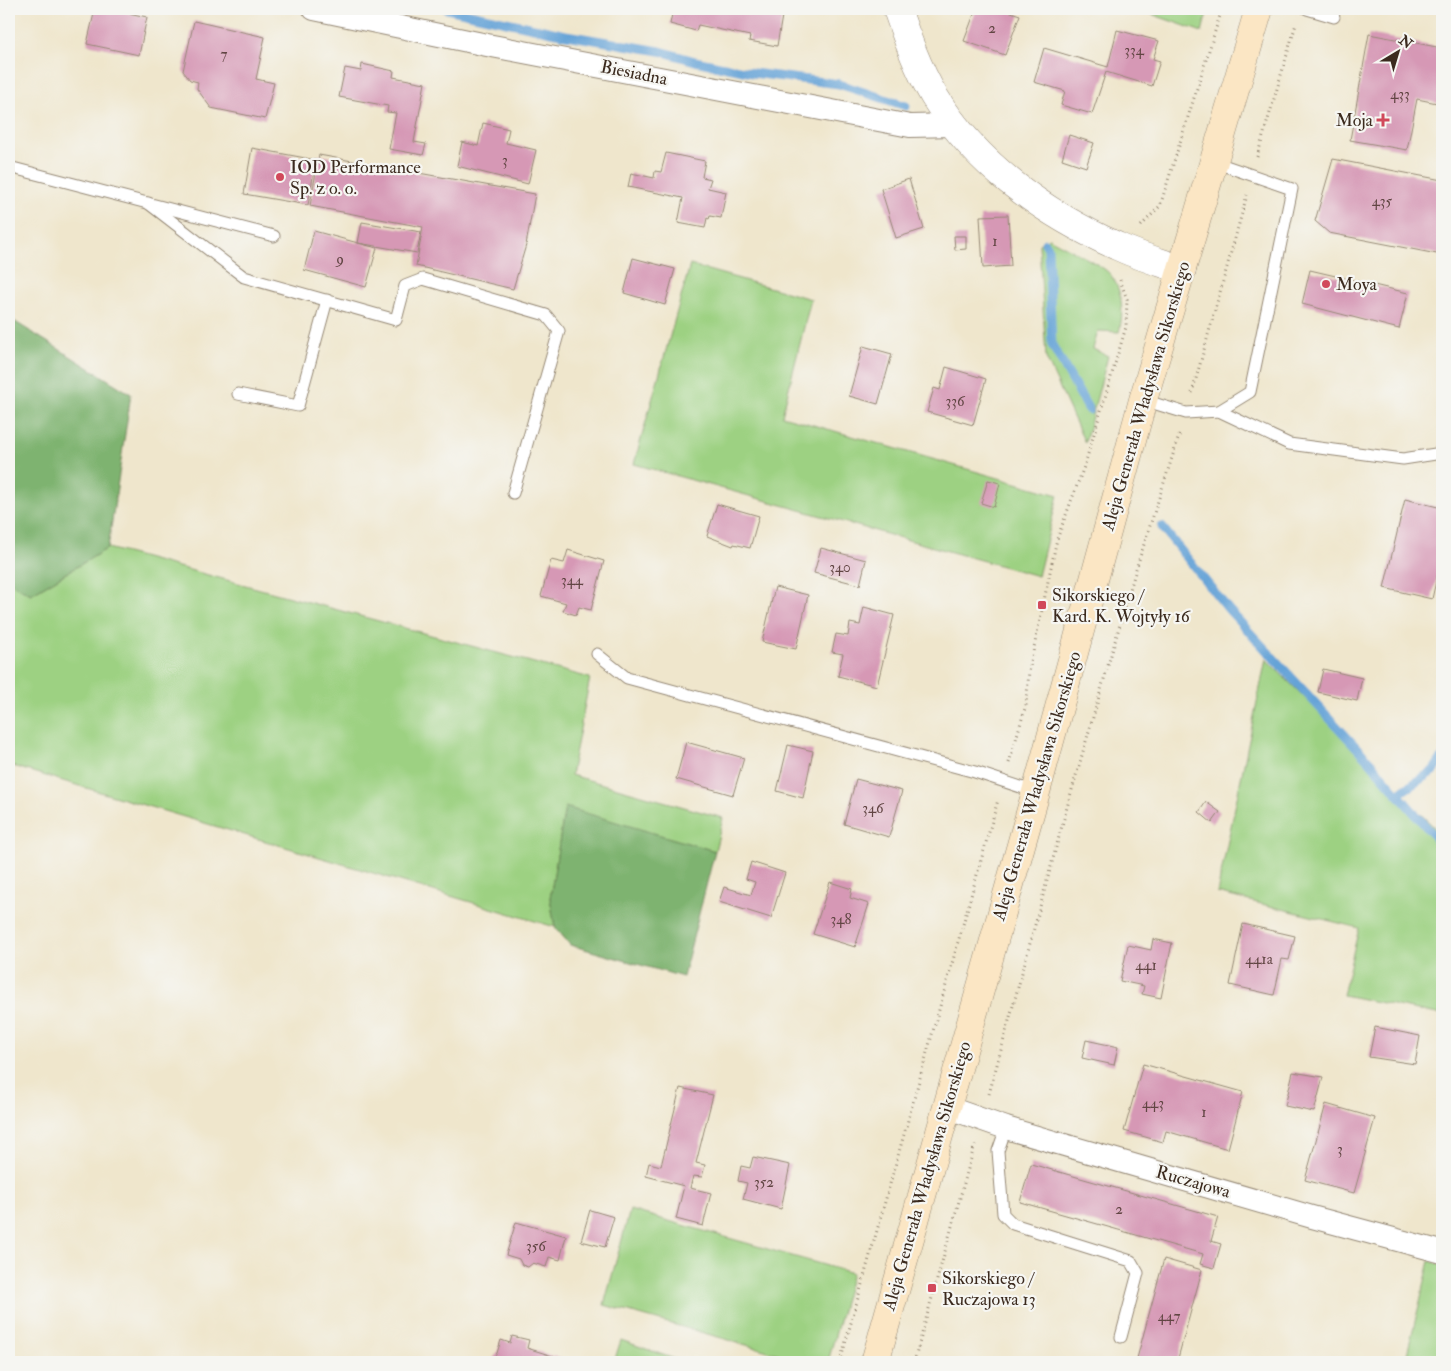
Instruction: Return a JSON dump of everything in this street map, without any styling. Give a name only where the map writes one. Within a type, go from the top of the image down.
[{"type":"main road","name":"Aleja Generała Władysława Sikorskiego","points":[[874,1362],[1036,792],[1143,400],[1259,9]]},
{"type":"street","name":"Biesiadna","points":[[314,9],[486,45],[910,126],[954,124]]},
{"type":"street","points":[[896,9],[907,39],[934,96],[954,124],[988,162],[1018,189],[1054,214],[1119,247],[1182,270]]},
{"type":"street","name":"Ruczajowa","points":[[946,1107],[1006,1128],[1442,1252]]},
{"type":"lane","points":[[1307,9],[1334,17]]},
{"type":"lane","points":[[1143,400],[1186,413],[1219,411],[1250,392],[1292,189],[1214,162]]},
{"type":"lane","points":[[9,166],[274,236]]},
{"type":"lane","points":[[148,203],[244,278],[396,320],[405,286],[423,278],[546,315],[559,331],[513,493]]},
{"type":"lane","points":[[238,394],[298,406],[327,300]]},
{"type":"lane","points":[[1219,411],[1289,444],[1403,459],[1442,452]]},
{"type":"lane","points":[[597,654],[627,678],[1004,781],[1036,792]]},
{"type":"lane","points":[[1006,1128],[998,1151],[1003,1214],[1012,1224],[1131,1261],[1138,1273],[1120,1337]]},
{"type":"path","points":[[1138,228],[1160,206],[1222,9]]},
{"type":"path","points":[[914,1362],[1015,1003],[1069,800],[1133,578],[1186,413],[1297,18]]},
{"type":"path","points":[[840,1362],[1026,705],[1029,671],[1056,539],[1084,464],[1126,327],[1127,299],[1121,281],[1116,274]]},
{"type":"green space","points":[[1137,9],[1208,9],[1202,32]]},
{"type":"green space","points":[[1049,238],[1105,269],[1114,279],[1120,294],[1122,317],[1119,332],[1098,331],[1093,349],[1108,356],[1085,443],[1046,358],[1039,244]]},
{"type":"green space","points":[[690,265],[811,299],[782,416],[1058,495],[1038,576],[634,464]]},
{"type":"green space","points":[[9,318],[131,394],[108,548],[31,594],[9,582]]},
{"type":"green space","points":[[108,548],[590,678],[571,775],[723,818],[715,851],[565,808],[550,898],[555,927],[9,765],[9,582],[31,594]]},
{"type":"green space","points":[[1266,659],[1442,835],[1442,1015],[1343,995],[1359,928],[1217,893]]},
{"type":"green space","points":[[565,807],[715,851],[683,977],[570,945],[555,927],[550,898]]},
{"type":"green space","points":[[630,1210],[852,1273],[828,1362],[807,1362],[604,1305]]},
{"type":"green space","points":[[1430,1261],[1442,1265],[1442,1362],[1405,1362]]},
{"type":"green space","points":[[621,1340],[683,1362],[614,1362]]},
{"type":"building","points":[[95,9],[110,9],[147,17],[139,55],[87,44]]},
{"type":"building","points":[[673,9],[783,10],[777,46],[749,41],[750,36],[698,25],[696,31],[670,24]]},
{"type":"building","points":[[976,9],[1002,9],[1020,15],[1005,55],[964,41]]},
{"type":"building","points":[[194,21],[265,37],[256,79],[274,83],[265,119],[211,108],[197,89],[198,82],[190,80],[183,71]]},
{"type":"building","points":[[1117,30],[1159,41],[1153,59],[1160,61],[1152,86],[1106,72],[1092,114],[1061,105],[1065,91],[1034,82],[1044,48],[1108,67]]},
{"type":"building","points":[[1369,34],[1442,48],[1442,104],[1417,99],[1407,150],[1350,140]]},
{"type":"building","points":[[362,64],[394,71],[393,77],[425,83],[414,142],[426,144],[423,155],[389,149],[396,113],[387,112],[388,106],[339,97],[345,68],[361,71]]},
{"type":"building","points":[[483,123],[509,129],[506,143],[536,150],[528,184],[457,166],[462,142],[478,146]]},
{"type":"building","points":[[1069,135],[1094,143],[1086,167],[1062,159]]},
{"type":"building","name":"IOD Performance Sp. z o. o.","points":[[252,148],[316,160],[308,205],[244,194]]},
{"type":"building","points":[[666,153],[705,161],[702,177],[711,179],[708,188],[726,192],[721,218],[710,216],[709,219],[707,218],[705,228],[678,223],[683,198],[628,187],[631,173],[654,178],[655,171],[661,172]]},
{"type":"building","points":[[319,155],[535,194],[526,245],[513,289],[416,266],[423,227],[310,206]]},
{"type":"building","points":[[1333,159],[1442,180],[1442,255],[1329,233],[1315,221]]},
{"type":"building","points":[[909,179],[924,229],[896,238],[881,189]]},
{"type":"building","points":[[1008,215],[1011,266],[983,268],[980,216]]},
{"type":"building","points":[[362,222],[421,232],[417,253],[358,243]]},
{"type":"building","points":[[314,231],[377,248],[366,287],[304,270]]},
{"type":"building","points":[[954,236],[966,236],[966,249],[955,250]]},
{"type":"building","points":[[633,258],[675,269],[665,305],[624,293]]},
{"type":"building","points":[[1310,270],[1408,293],[1399,329],[1302,304]]},
{"type":"building","points":[[863,346],[892,354],[878,404],[849,396]]},
{"type":"building","points":[[946,367],[986,379],[973,425],[927,412],[934,388],[940,390]]},
{"type":"building","points":[[988,480],[1000,483],[994,507],[981,503]]},
{"type":"building","points":[[1405,499],[1442,508],[1442,554],[1432,599],[1384,588]]},
{"type":"building","points":[[717,504],[759,516],[750,548],[734,544],[733,546],[707,536]]},
{"type":"building","points":[[821,548],[866,560],[860,585],[814,573]]},
{"type":"building","points":[[568,550],[604,561],[591,610],[579,607],[576,615],[563,611],[566,603],[541,596],[551,560],[564,563]]},
{"type":"building","points":[[775,587],[808,595],[796,649],[762,642]]},
{"type":"building","points":[[864,607],[894,615],[877,686],[838,676],[843,654],[832,652],[836,634],[848,636],[850,623],[860,625]]},
{"type":"building","points":[[1323,669],[1362,678],[1357,701],[1318,692]]},
{"type":"building","points":[[686,742],[744,758],[733,795],[676,779]]},
{"type":"building","points":[[788,745],[813,751],[803,798],[777,791]]},
{"type":"building","points":[[856,779],[902,791],[889,837],[844,824]]},
{"type":"building","points":[[1206,802],[1220,812],[1212,823],[1199,812]]},
{"type":"building","points":[[751,862],[785,873],[771,918],[719,902],[724,887],[751,895],[755,882],[746,879]]},
{"type":"building","points":[[830,882],[852,889],[850,898],[869,904],[855,947],[813,934]]},
{"type":"building","points":[[1243,924],[1295,936],[1289,960],[1282,959],[1274,995],[1230,985]]},
{"type":"building","points":[[1153,939],[1172,943],[1161,998],[1142,994],[1144,986],[1120,981],[1128,945],[1151,950]]},
{"type":"building","points":[[1375,1027],[1420,1036],[1415,1064],[1369,1057]]},
{"type":"building","points":[[1086,1040],[1118,1047],[1114,1065],[1082,1058]]},
{"type":"building","points":[[1143,1064],[1243,1092],[1228,1149],[1166,1131],[1163,1142],[1124,1131]]},
{"type":"building","points":[[1293,1072],[1323,1077],[1314,1112],[1285,1106]]},
{"type":"building","points":[[680,1088],[713,1095],[696,1163],[705,1165],[702,1177],[693,1176],[690,1188],[711,1193],[703,1226],[676,1219],[684,1186],[646,1176],[649,1163],[661,1166]]},
{"type":"building","points":[[1326,1104],[1375,1118],[1354,1193],[1305,1180]]},
{"type":"building","points":[[753,1157],[790,1165],[781,1209],[743,1199],[747,1183],[738,1181],[741,1166],[750,1168]]},
{"type":"building","points":[[1031,1164],[1218,1217],[1211,1241],[1221,1244],[1214,1268],[1200,1264],[1203,1254],[1020,1202]]},
{"type":"building","points":[[590,1210],[614,1217],[605,1247],[581,1241]]},
{"type":"building","points":[[516,1222],[566,1236],[560,1260],[549,1257],[546,1267],[533,1263],[528,1267],[522,1265],[519,1259],[506,1255]]},
{"type":"building","points":[[1164,1259],[1202,1270],[1177,1362],[1136,1362]]},
{"type":"building","points":[[512,1336],[529,1340],[527,1348],[562,1359],[562,1362],[491,1362],[497,1353],[501,1340],[510,1343]]},
{"type":"waterway","points":[[447,9],[566,35],[660,51],[695,61],[753,73],[839,84],[906,106]]},
{"type":"waterway","points":[[1045,243],[1048,248],[1052,345],[1089,410]]},
{"type":"waterway","points":[[1162,527],[1229,610],[1371,763],[1442,845]]},
{"type":"waterway","points":[[1398,794],[1433,771],[1442,758]]},
{"type":"place","name":"Moja","points":[[1383,120]]},
{"type":"place","name":"IOD Performance Sp. z o. o.","points":[[280,177]]},
{"type":"place","name":"Moya","points":[[1326,284]]},
{"type":"place","name":"Sikorskiego / Kard. K. Wojtyły 16","points":[[1042,605]]},
{"type":"place","name":"Sikorskiego / Ruczajowa 13","points":[[932,1288]]}]
